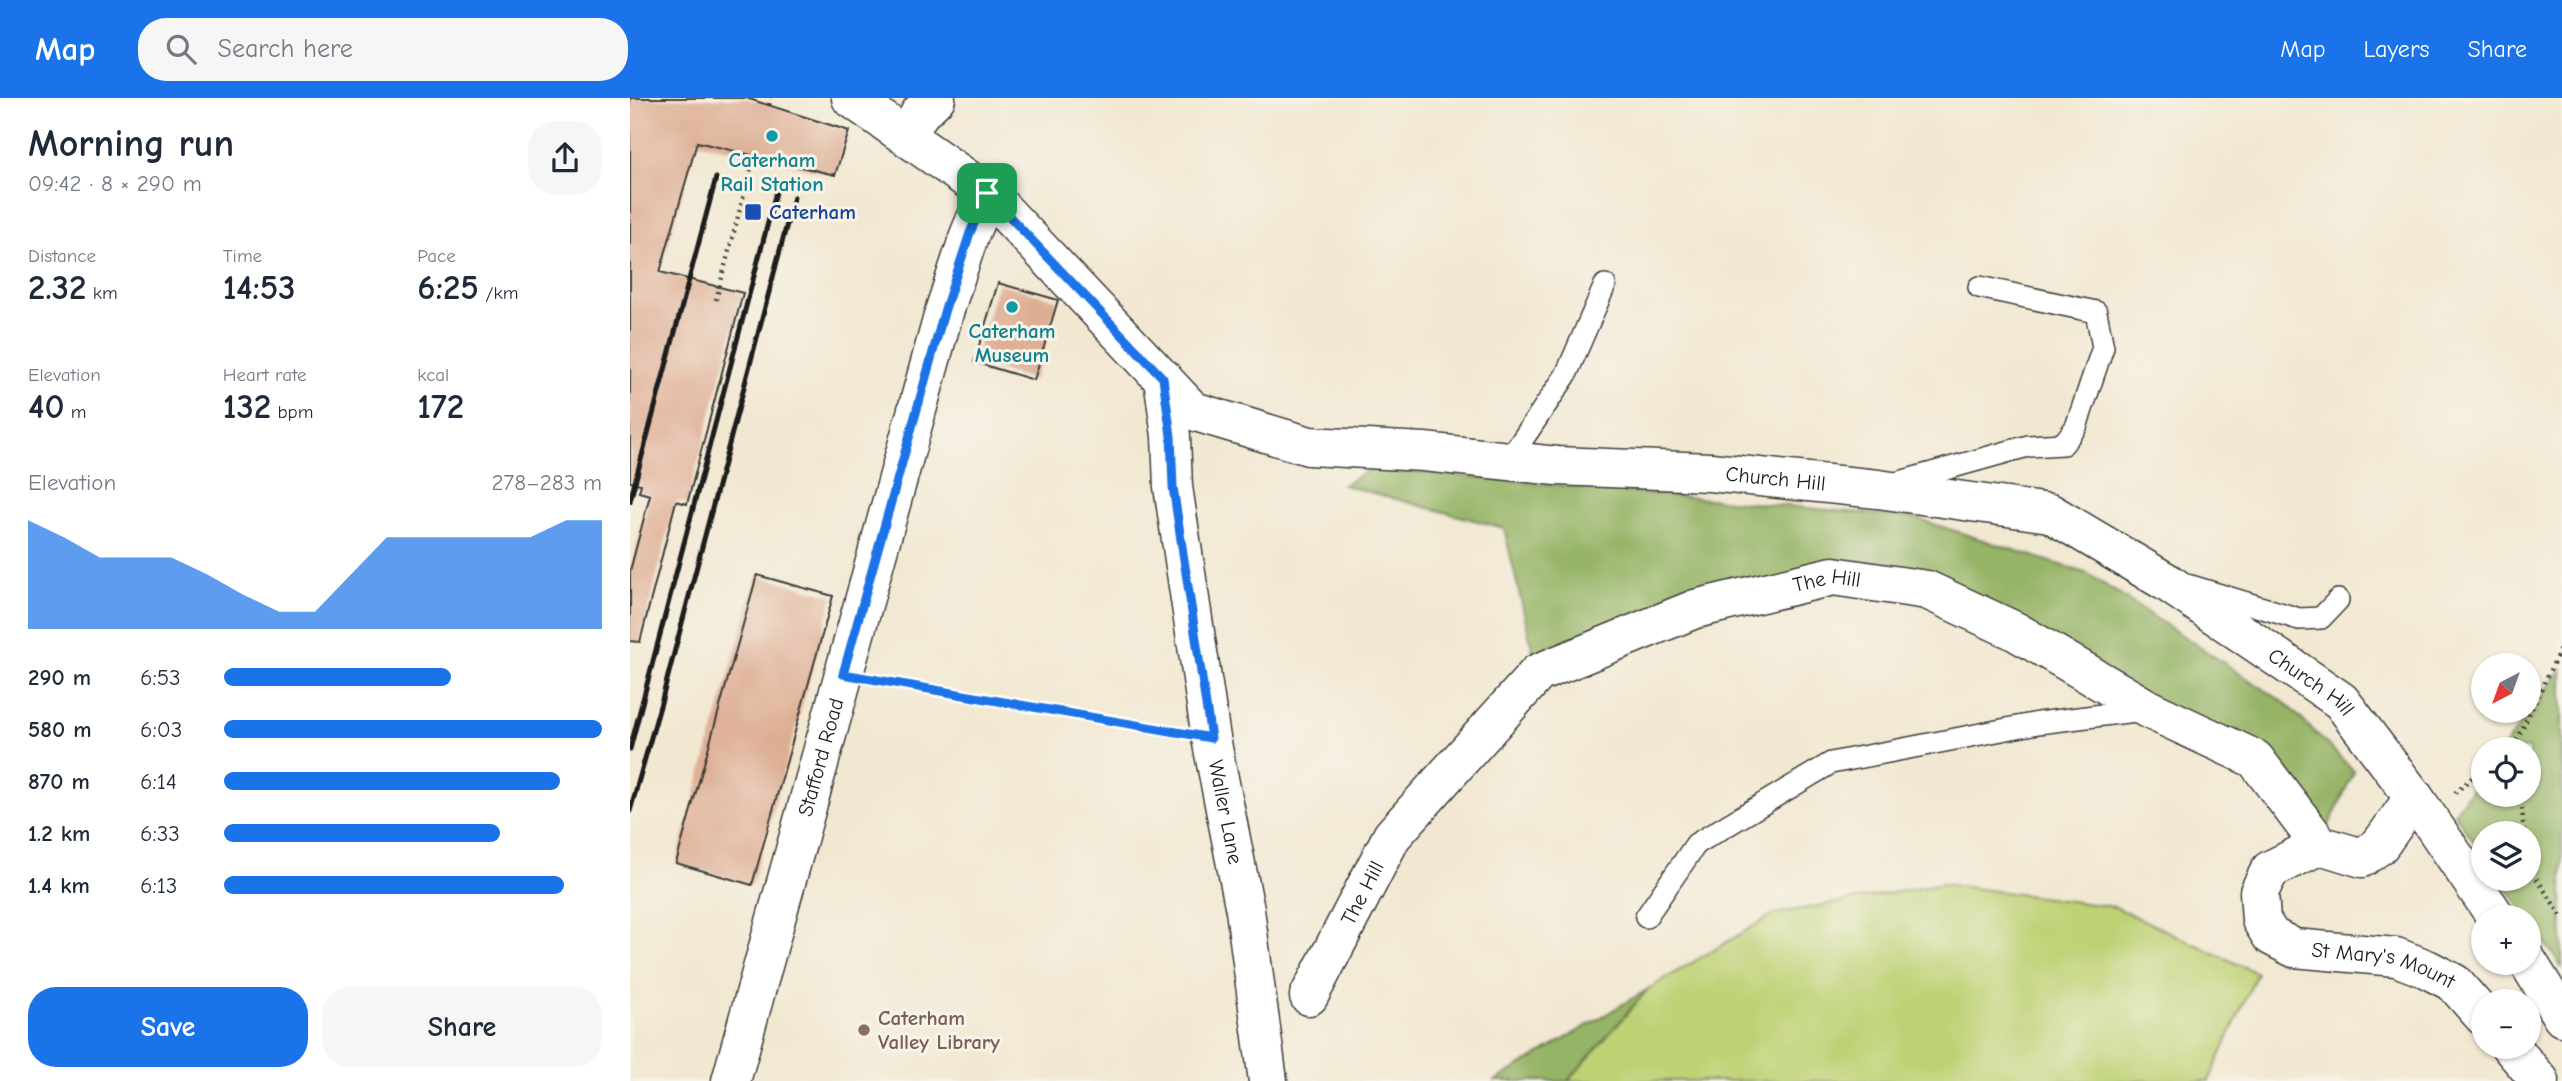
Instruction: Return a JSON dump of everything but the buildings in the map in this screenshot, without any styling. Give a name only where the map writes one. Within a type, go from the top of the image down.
[{"type":"street","name":"Church Hill","points":[[851,98],[987,193],[1193,411],[1309,446],[1424,452],[1557,466],[1710,472],[1878,489],[2050,513],[2168,583],[2341,701],[2414,797],[2488,905]]},
{"type":"street","points":[[907,136],[920,113],[936,98]]},
{"type":"street","name":"Stafford Road","points":[[731,1081],[945,309],[970,233],[987,193]]},
{"type":"street","name":"Waller Lane","points":[[1163,378],[1171,436],[1173,487],[1211,738],[1245,911],[1268,1081]]},
{"type":"street","name":"The Hill","points":[[1309,996],[1392,836],[1538,673],[1695,609],[1833,576],[1927,590],[2015,631],[2148,709],[2255,759],[2320,845]]},
{"type":"street","points":[[2320,845],[2362,858],[2379,845],[2414,797]]},
{"type":"street","name":"St Mary's Mount","points":[[2320,845],[2270,870],[2259,892],[2261,920],[2271,936],[2294,948],[2396,957],[2454,983],[2471,1002]]},
{"type":"street","points":[[2536,975],[2562,1017]]},
{"type":"street","points":[[2521,1059],[2540,1081]]},
{"type":"lane","points":[[1508,461],[1566,375],[1605,285]]},
{"type":"lane","points":[[1878,489],[2028,446],[2063,444],[2076,427],[2103,347],[2096,312],[1979,287]]},
{"type":"lane","points":[[2168,583],[2199,587],[2299,619],[2320,618],[2338,600]]},
{"type":"lane","points":[[1646,917],[1696,844],[1830,763],[2038,723],[2148,709]]},
{"type":"path","points":[[769,105],[771,98]]},
{"type":"path","points":[[716,300],[754,156]]},
{"type":"path","points":[[2517,737],[2562,645]]},
{"type":"path","points":[[843,674],[1211,738]]},
{"type":"path","points":[[2541,885],[2562,917]]},
{"type":"green space","points":[[1373,468],[1915,518],[2088,574],[2285,703],[2354,771],[2320,845],[2254,759],[1927,590],[1833,576],[1538,673],[1504,528],[1343,485]]},
{"type":"green space","points":[[2562,669],[2562,967],[2541,937],[2541,905],[2518,905],[2508,891],[2541,891],[2541,821],[2471,821],[2471,838],[2454,813],[2471,790],[2471,807],[2541,807],[2541,737],[2511,737],[2522,723],[2541,723],[2541,697]]},
{"type":"green space","points":[[1942,884],[2115,907],[2257,973],[2209,1081],[1568,1081],[1648,989],[1774,914]]},
{"type":"green space","points":[[1648,989],[1568,1081],[1495,1081]]},
{"type":"railway","points":[[630,501],[716,178]]},
{"type":"railway","points":[[630,749],[776,192]]},
{"type":"railway","points":[[630,811],[794,197]]},
{"type":"place","name":"Caterham Rail Station","points":[[772,136]]},
{"type":"place","name":"Caterham","points":[[753,212]]},
{"type":"place","name":"Caterham Museum","points":[[1012,307]]},
{"type":"place","name":"Caterham Valley Library","points":[[864,1030]]},
{"type":"route","points":[[987,193],[1163,378],[1171,436],[1173,487],[1211,738],[843,674],[945,309],[970,233],[987,193]]}]
